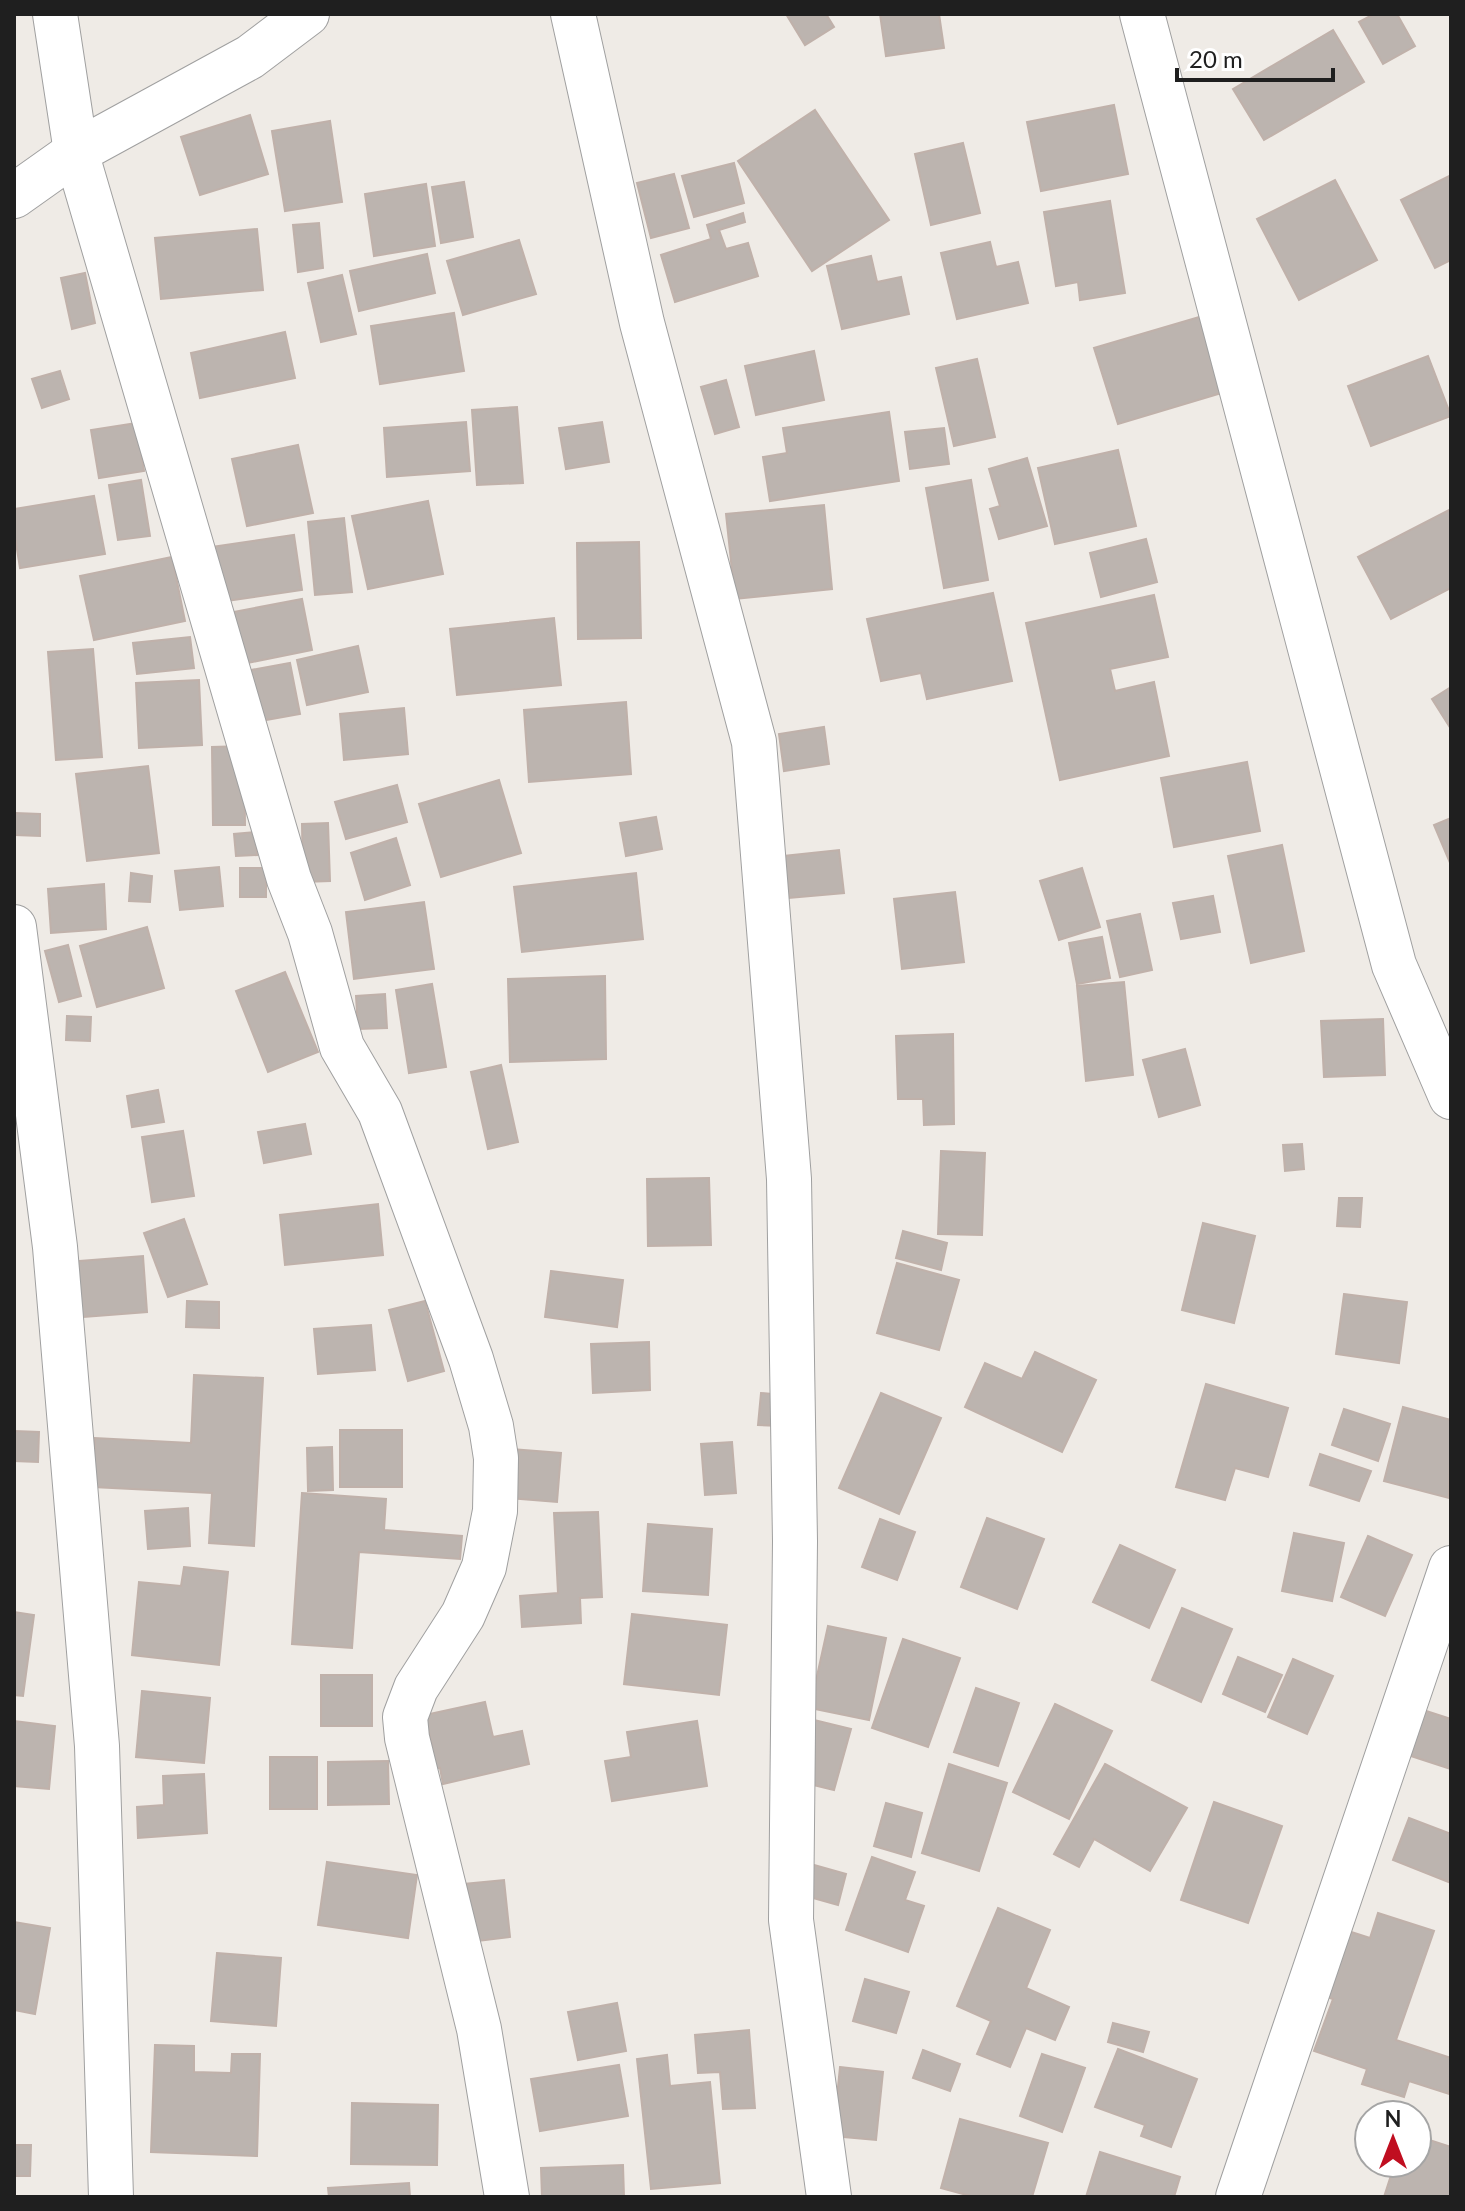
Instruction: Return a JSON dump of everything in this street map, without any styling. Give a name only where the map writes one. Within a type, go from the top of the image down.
[{"type":"street","points":[[55,14],[76,152],[289,879],[310,933],[342,1047],[380,1112],[471,1359],[491,1426],[496,1458],[495,1511],[484,1567],[463,1615],[416,1688],[405,1717],[407,1738],[479,2029],[507,2197]]},
{"type":"street","points":[[14,196],[76,152],[250,57],[307,14]]},
{"type":"street","points":[[573,14],[642,323],[754,742],[789,1179],[795,1541],[791,1920],[829,2197]]},
{"type":"street","points":[[1142,14],[1394,965],[1451,1097]]},
{"type":"street","points":[[14,927],[55,1247],[97,1746],[111,2197]]},
{"type":"street","points":[[1238,2197],[1451,1568]]},
{"type":"building","points":[[786,14],[826,14],[834,27],[805,45]]},
{"type":"building","points":[[880,14],[939,14],[944,48],[886,56]]},
{"type":"building","points":[[1374,14],[1397,14],[1415,46],[1383,64],[1359,22]]},
{"type":"building","points":[[1333,30],[1364,82],[1264,140],[1233,89]]},
{"type":"building","points":[[1114,105],[1128,174],[1041,191],[1027,122]]},
{"type":"building","points":[[815,110],[889,220],[812,271],[738,161]]},
{"type":"building","points":[[250,115],[268,174],[200,195],[181,137]]},
{"type":"building","points":[[330,121],[342,202],[285,211],[272,131]]},
{"type":"building","points":[[963,143],[980,213],[931,225],[915,154]]},
{"type":"building","points":[[734,163],[744,203],[694,217],[682,176]]},
{"type":"building","points":[[674,174],[689,228],[651,238],[637,183]]},
{"type":"building","points":[[1451,175],[1451,260],[1435,268],[1401,200]]},
{"type":"building","points":[[1335,180],[1377,260],[1299,300],[1257,219]]},
{"type":"building","points":[[464,182],[473,237],[441,243],[432,187]]},
{"type":"building","points":[[426,184],[435,246],[374,256],[365,194]]},
{"type":"building","points":[[1110,201],[1125,293],[1080,300],[1078,282],[1056,286],[1044,212]]},
{"type":"building","points":[[743,213],[745,222],[719,230],[726,249],[748,243],[758,276],[675,302],[661,255],[711,239],[707,225]]},
{"type":"building","points":[[319,223],[323,268],[298,272],[293,225]]},
{"type":"building","points":[[257,229],[263,290],[161,299],[155,238]]},
{"type":"building","points":[[519,240],[536,294],[463,315],[447,261]]},
{"type":"building","points":[[990,242],[996,267],[1018,262],[1028,303],[957,319],[941,253]]},
{"type":"building","points":[[427,254],[435,293],[359,311],[350,271]]},
{"type":"building","points":[[871,256],[877,282],[901,277],[909,314],[842,329],[827,266]]},
{"type":"building","points":[[85,273],[95,323],[72,329],[61,278]]},
{"type":"building","points":[[342,275],[356,334],[321,342],[308,283]]},
{"type":"building","points":[[454,313],[464,371],[380,384],[371,326]]},
{"type":"building","points":[[1206,315],[1228,391],[1118,424],[1094,348]]},
{"type":"building","points":[[285,332],[295,378],[200,398],[191,353]]},
{"type":"building","points":[[814,351],[824,400],[756,415],[745,366]]},
{"type":"building","points":[[1428,356],[1451,416],[1371,446],[1348,386]]},
{"type":"building","points":[[977,359],[995,437],[954,446],[936,368]]},
{"type":"building","points":[[60,371],[69,399],[42,408],[32,379]]},
{"type":"building","points":[[726,380],[739,427],[715,434],[701,387]]},
{"type":"building","points":[[517,407],[523,483],[477,485],[472,410]]},
{"type":"building","points":[[889,412],[899,481],[770,501],[763,457],[787,453],[783,428]]},
{"type":"building","points":[[466,422],[470,471],[387,477],[384,428]]},
{"type":"building","points":[[602,422],[609,462],[566,469],[559,428]]},
{"type":"building","points":[[137,423],[144,471],[99,478],[91,430]]},
{"type":"building","points":[[944,428],[949,464],[910,469],[905,432]]},
{"type":"building","points":[[298,445],[313,513],[247,526],[232,459]]},
{"type":"building","points":[[1118,450],[1136,526],[1055,544],[1038,468]]},
{"type":"building","points":[[1027,458],[1047,526],[999,539],[990,509],[1000,506],[989,469]]},
{"type":"building","points":[[141,480],[150,536],[118,540],[109,485]]},
{"type":"building","points":[[971,480],[988,580],[944,588],[926,488]]},
{"type":"building","points":[[94,496],[105,554],[20,568],[14,509]]},
{"type":"building","points":[[428,501],[443,574],[368,589],[352,516]]},
{"type":"building","points":[[824,505],[832,589],[735,599],[726,514]]},
{"type":"building","points":[[1451,509],[1451,588],[1391,619],[1358,557]]},
{"type":"building","points":[[344,518],[352,592],[315,595],[308,522]]},
{"type":"building","points":[[294,535],[302,590],[219,602],[211,547]]},
{"type":"building","points":[[1146,539],[1157,582],[1101,597],[1090,553]]},
{"type":"building","points":[[639,542],[641,638],[578,639],[577,543]]},
{"type":"building","points":[[172,557],[185,621],[94,640],[80,576]]},
{"type":"building","points":[[993,593],[1012,681],[927,699],[921,673],[881,681],[867,619]]},
{"type":"building","points":[[1154,595],[1168,657],[1110,669],[1115,691],[1154,682],[1169,756],[1060,780],[1026,623]]},
{"type":"building","points":[[302,599],[312,650],[233,666],[223,614]]},
{"type":"building","points":[[554,618],[561,685],[457,695],[450,629]]},
{"type":"building","points":[[190,637],[194,668],[137,674],[133,643]]},
{"type":"building","points":[[358,646],[368,692],[307,705],[297,660]]},
{"type":"building","points":[[93,649],[102,757],[56,760],[48,652]]},
{"type":"building","points":[[290,663],[300,714],[249,723],[240,672]]},
{"type":"building","points":[[199,680],[202,745],[139,748],[136,683]]},
{"type":"building","points":[[1451,687],[1451,729],[1432,699]]},
{"type":"building","points":[[626,702],[631,774],[529,782],[524,710]]},
{"type":"building","points":[[404,708],[408,754],[344,760],[340,714]]},
{"type":"building","points":[[824,727],[829,764],[784,771],[779,734]]},
{"type":"building","points":[[244,746],[245,825],[213,825],[212,747]]},
{"type":"building","points":[[1247,762],[1260,831],[1174,847],[1161,778]]},
{"type":"building","points":[[148,766],[159,853],[87,861],[76,774]]},
{"type":"building","points":[[499,780],[521,853],[441,877],[419,804]]},
{"type":"building","points":[[397,785],[407,822],[346,839],[335,802]]},
{"type":"building","points":[[15,813],[40,814],[40,836],[15,835]]},
{"type":"building","points":[[656,817],[662,849],[626,856],[620,823]]},
{"type":"building","points":[[1451,818],[1451,865],[1434,825]]},
{"type":"building","points":[[328,823],[330,881],[303,882],[302,824]]},
{"type":"building","points":[[256,832],[257,855],[236,856],[234,834]]},
{"type":"building","points":[[396,838],[410,885],[365,900],[351,853]]},
{"type":"building","points":[[1282,845],[1304,951],[1251,963],[1228,856]]},
{"type":"building","points":[[839,850],[844,893],[789,898],[784,856]]},
{"type":"building","points":[[219,867],[223,906],[180,910],[175,871]]},
{"type":"building","points":[[240,868],[266,868],[266,897],[240,897]]},
{"type":"building","points":[[1082,868],[1100,927],[1059,940],[1040,881]]},
{"type":"building","points":[[131,873],[152,876],[150,902],[129,901]]},
{"type":"building","points":[[636,873],[643,939],[522,952],[514,887]]},
{"type":"building","points":[[104,884],[106,929],[51,933],[48,889]]},
{"type":"building","points":[[955,892],[964,962],[902,969],[894,899]]},
{"type":"building","points":[[1213,896],[1220,932],[1181,939],[1173,903]]},
{"type":"building","points":[[424,902],[434,969],[354,979],[346,912]]},
{"type":"building","points":[[1140,914],[1152,970],[1120,977],[1107,921]]},
{"type":"building","points":[[147,927],[164,988],[97,1007],[80,946]]},
{"type":"building","points":[[1102,937],[1110,978],[1077,984],[1069,943]]},
{"type":"building","points":[[68,945],[81,996],[59,1002],[45,951]]},
{"type":"building","points":[[285,972],[318,1052],[268,1072],[236,991]]},
{"type":"building","points":[[605,976],[606,1059],[510,1062],[508,979]]},
{"type":"building","points":[[1124,982],[1133,1075],[1086,1081],[1077,986]]},
{"type":"building","points":[[432,984],[446,1067],[409,1073],[396,990]]},
{"type":"building","points":[[385,994],[387,1028],[358,1029],[356,996]]},
{"type":"building","points":[[67,1016],[91,1017],[90,1041],[66,1040]]},
{"type":"building","points":[[1383,1019],[1385,1075],[1324,1077],[1321,1021]]},
{"type":"building","points":[[953,1034],[954,1124],[924,1125],[923,1099],[898,1099],[896,1036]]},
{"type":"building","points":[[1185,1049],[1200,1105],[1159,1117],[1143,1060]]},
{"type":"building","points":[[501,1065],[518,1142],[488,1149],[471,1072]]},
{"type":"building","points":[[158,1090],[164,1122],[132,1127],[127,1096]]},
{"type":"building","points":[[305,1124],[311,1154],[264,1163],[258,1132]]},
{"type":"building","points":[[183,1131],[194,1196],[152,1202],[142,1137]]},
{"type":"building","points":[[1302,1144],[1304,1169],[1285,1171],[1283,1145]]},
{"type":"building","points":[[941,1151],[985,1153],[982,1235],[938,1234]]},
{"type":"building","points":[[709,1178],[711,1245],[648,1246],[647,1179]]},
{"type":"building","points":[[1339,1198],[1362,1198],[1360,1227],[1337,1226]]},
{"type":"building","points":[[378,1204],[383,1255],[285,1265],[280,1215]]},
{"type":"building","points":[[184,1219],[207,1284],[168,1297],[144,1233]]},
{"type":"building","points":[[1203,1223],[1255,1236],[1234,1323],[1182,1310]]},
{"type":"building","points":[[903,1231],[947,1243],[941,1270],[896,1258]]},
{"type":"building","points":[[143,1256],[147,1312],[71,1318],[67,1262]]},
{"type":"building","points":[[897,1263],[959,1280],[939,1350],[877,1333]]},
{"type":"building","points":[[551,1271],[623,1280],[617,1327],[545,1317]]},
{"type":"building","points":[[1344,1294],[1407,1302],[1399,1363],[1336,1354]]},
{"type":"building","points":[[187,1301],[219,1302],[219,1328],[186,1327]]},
{"type":"building","points":[[425,1301],[444,1371],[408,1381],[389,1310]]},
{"type":"building","points":[[371,1325],[375,1370],[318,1374],[314,1329]]},
{"type":"building","points":[[649,1342],[650,1390],[593,1393],[591,1344]]},
{"type":"building","points":[[1035,1352],[1096,1380],[1062,1452],[965,1407],[985,1363],[1022,1379]]},
{"type":"building","points":[[194,1375],[263,1378],[254,1546],[209,1543],[212,1493],[93,1487],[95,1438],[191,1443]]},
{"type":"building","points":[[1206,1384],[1288,1408],[1268,1477],[1235,1468],[1225,1500],[1176,1487]]},
{"type":"building","points":[[761,1393],[782,1395],[780,1426],[758,1425]]},
{"type":"building","points":[[881,1393],[941,1418],[899,1514],[839,1488]]},
{"type":"building","points":[[1403,1407],[1451,1420],[1449,1498],[1384,1481]]},
{"type":"building","points":[[1344,1409],[1390,1424],[1378,1461],[1332,1445]]},
{"type":"building","points":[[340,1430],[402,1430],[402,1487],[340,1487]]},
{"type":"building","points":[[14,1431],[39,1432],[38,1462],[14,1461]]},
{"type":"building","points":[[732,1442],[736,1493],[705,1495],[701,1444]]},
{"type":"building","points":[[332,1447],[333,1490],[308,1491],[307,1448]]},
{"type":"building","points":[[511,1449],[561,1453],[557,1502],[507,1498]]},
{"type":"building","points":[[1320,1454],[1371,1471],[1359,1501],[1310,1485]]},
{"type":"building","points":[[302,1493],[386,1499],[384,1530],[462,1536],[460,1559],[359,1552],[352,1648],[292,1644]]},
{"type":"building","points":[[188,1508],[190,1546],[148,1549],[145,1511]]},
{"type":"building","points":[[598,1512],[602,1597],[580,1598],[581,1623],[522,1627],[520,1596],[558,1593],[554,1513]]},
{"type":"building","points":[[987,1518],[1044,1539],[1017,1609],[961,1587]]},
{"type":"building","points":[[880,1519],[915,1532],[897,1580],[862,1567]]},
{"type":"building","points":[[648,1524],[712,1529],[708,1595],[643,1591]]},
{"type":"building","points":[[1294,1533],[1344,1543],[1332,1601],[1282,1591]]},
{"type":"building","points":[[1368,1536],[1412,1555],[1385,1616],[1341,1597]]},
{"type":"building","points":[[1120,1545],[1175,1570],[1149,1628],[1093,1602]]},
{"type":"building","points":[[184,1567],[228,1572],[219,1665],[132,1655],[139,1582],[181,1586]]},
{"type":"building","points":[[1182,1608],[1232,1629],[1201,1702],[1152,1680]]},
{"type":"building","points":[[14,1612],[34,1615],[23,1696],[14,1695]]},
{"type":"building","points":[[632,1614],[727,1625],[719,1695],[624,1684]]},
{"type":"building","points":[[828,1626],[886,1638],[869,1720],[810,1708]]},
{"type":"building","points":[[903,1639],[960,1658],[928,1747],[872,1728]]},
{"type":"building","points":[[1238,1657],[1282,1675],[1265,1712],[1223,1694]]},
{"type":"building","points":[[1293,1659],[1333,1676],[1307,1734],[1268,1717]]},
{"type":"building","points":[[321,1675],[372,1675],[372,1726],[321,1726]]},
{"type":"building","points":[[976,1688],[1019,1703],[998,1766],[954,1752]]},
{"type":"building","points":[[142,1691],[210,1698],[204,1763],[136,1757]]},
{"type":"building","points":[[485,1702],[493,1737],[522,1731],[529,1764],[443,1784],[440,1768],[426,1770],[421,1748],[432,1746],[425,1715]]},
{"type":"building","points":[[1055,1704],[1112,1731],[1069,1819],[1013,1792]]},
{"type":"building","points":[[1420,1709],[1451,1719],[1451,1769],[1405,1754]]},
{"type":"building","points":[[814,1720],[851,1729],[834,1790],[797,1781]]},
{"type":"building","points":[[14,1721],[55,1726],[49,1789],[14,1786]]},
{"type":"building","points":[[697,1721],[707,1786],[612,1801],[605,1761],[631,1757],[627,1732]]},
{"type":"building","points":[[270,1757],[317,1757],[317,1809],[270,1809]]},
{"type":"building","points":[[388,1761],[389,1804],[328,1805],[328,1762]]},
{"type":"building","points":[[949,1764],[1007,1783],[979,1871],[922,1853]]},
{"type":"building","points":[[1105,1764],[1187,1808],[1150,1871],[1094,1839],[1079,1867],[1054,1854]]},
{"type":"building","points":[[204,1774],[207,1833],[138,1838],[137,1807],[164,1805],[163,1776]]},
{"type":"building","points":[[1214,1802],[1282,1826],[1248,1923],[1181,1900]]},
{"type":"building","points":[[886,1803],[922,1813],[911,1857],[874,1846]]},
{"type":"building","points":[[1409,1818],[1451,1834],[1451,1883],[1393,1860]]},
{"type":"building","points":[[872,1857],[915,1872],[905,1900],[924,1906],[908,1952],[846,1930]]},
{"type":"building","points":[[327,1862],[417,1875],[408,1938],[318,1925]]},
{"type":"building","points":[[807,1863],[846,1874],[838,1905],[799,1894]]},
{"type":"building","points":[[504,1880],[510,1937],[470,1942],[464,1884]]},
{"type":"building","points":[[998,1908],[1050,1930],[1026,1988],[1069,2007],[1055,2040],[1026,2028],[1010,2067],[977,2054],[991,2021],[957,2006]]},
{"type":"building","points":[[1378,1913],[1434,1931],[1396,2040],[1451,2058],[1449,2094],[1409,2081],[1404,2097],[1362,2084],[1367,2069],[1314,2051],[1333,1999],[1317,1994],[1339,1928],[1370,1938]]},
{"type":"building","points":[[14,1922],[50,1928],[35,2014],[14,2010]]},
{"type":"building","points":[[217,1953],[281,1958],[276,2026],[211,2021]]},
{"type":"building","points":[[865,1979],[909,1992],[896,2033],[853,2021]]},
{"type":"building","points":[[617,2003],[626,2051],[578,2060],[568,2012]]},
{"type":"building","points":[[1113,2023],[1149,2032],[1143,2052],[1108,2042]]},
{"type":"building","points":[[749,2030],[755,2108],[723,2109],[720,2072],[698,2073],[695,2035]]},
{"type":"building","points":[[155,2045],[194,2046],[194,2072],[231,2073],[232,2054],[260,2054],[257,2156],[151,2152]]},
{"type":"building","points":[[1118,2049],[1197,2079],[1171,2147],[1141,2136],[1145,2125],[1095,2107]]},
{"type":"building","points":[[923,2050],[960,2064],[950,2091],[913,2078]]},
{"type":"building","points":[[1042,2054],[1085,2068],[1062,2132],[1020,2116]]},
{"type":"building","points":[[667,2055],[670,2086],[710,2082],[720,2183],[651,2189],[637,2059]]},
{"type":"building","points":[[619,2065],[628,2116],[540,2131],[531,2079]]},
{"type":"building","points":[[840,2067],[883,2072],[876,2140],[833,2136]]},
{"type":"building","points":[[352,2103],[438,2105],[437,2165],[351,2164]]},
{"type":"building","points":[[960,2119],[1048,2143],[1032,2197],[974,2197],[941,2188]]},
{"type":"building","points":[[1433,2141],[1451,2147],[1451,2197],[1384,2197],[1390,2179],[1433,2179]]},
{"type":"building","points":[[14,2145],[31,2145],[30,2176],[14,2176]]},
{"type":"building","points":[[1100,2152],[1180,2177],[1174,2197],[1086,2197]]},
{"type":"building","points":[[623,2165],[624,2197],[542,2197],[541,2168]]},
{"type":"building","points":[[409,2183],[410,2197],[329,2197],[328,2188]]}]
